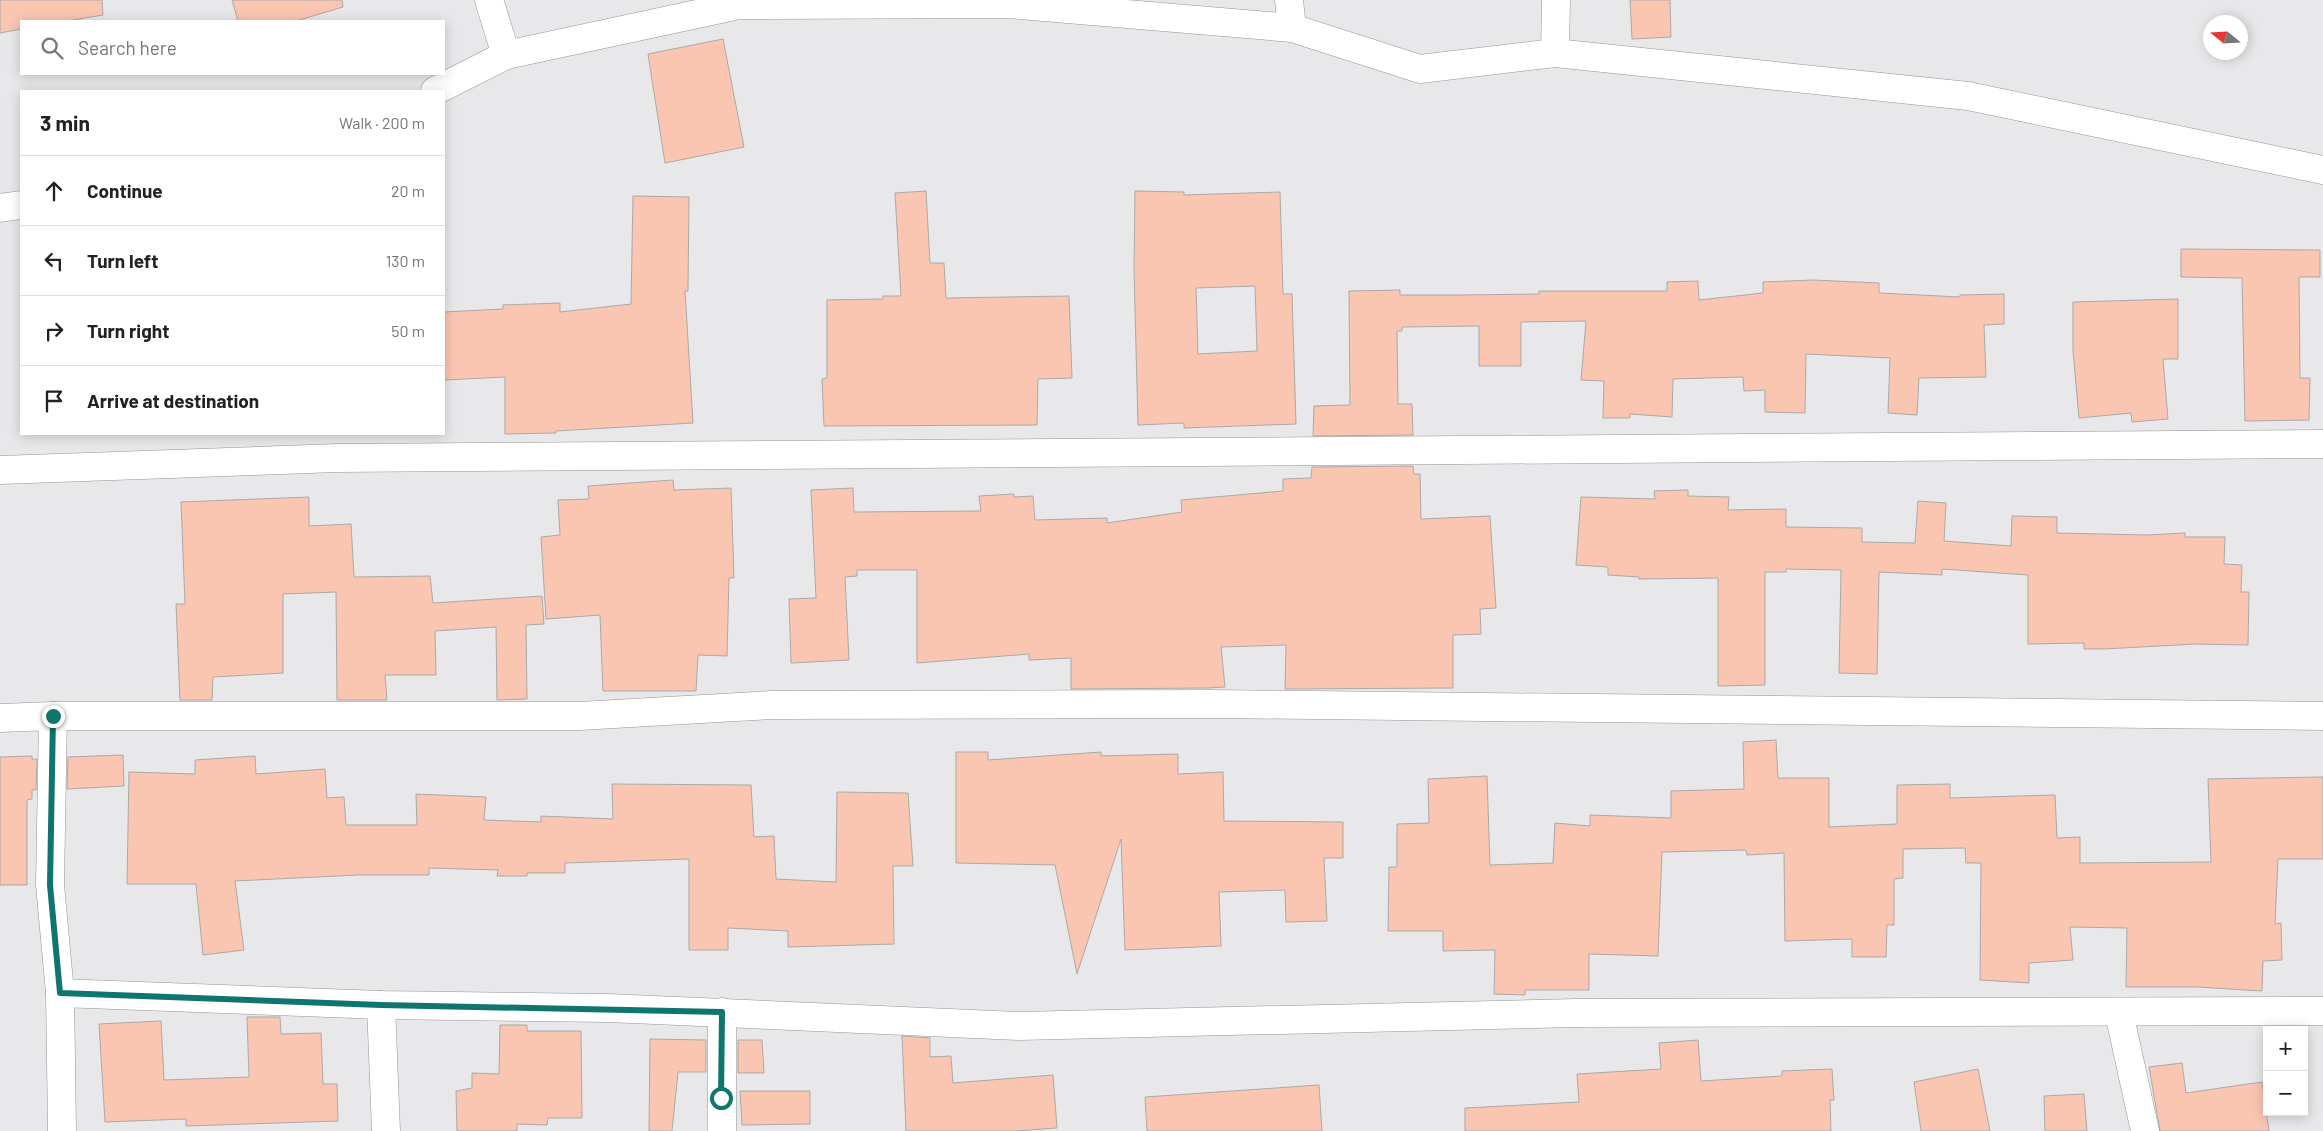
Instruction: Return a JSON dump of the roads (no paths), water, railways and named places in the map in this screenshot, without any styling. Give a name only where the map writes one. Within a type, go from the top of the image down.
[{"type":"street","points":[[489,0],[506,55]]},
{"type":"street","points":[[1289,0],[1292,28]]},
{"type":"street","points":[[1555,53],[1556,0]]},
{"type":"street","points":[[437,90],[506,55],[738,2],[1009,2],[1292,28],[1420,69],[1555,53],[1968,96],[2323,170]]},
{"type":"street","points":[[0,208],[20,205]]},
{"type":"street","points":[[0,470],[337,458],[2323,444]]},
{"type":"street","points":[[0,718],[53,716],[579,716],[772,705],[1214,704],[2323,716]]},
{"type":"street","points":[[53,716],[50,885],[60,993],[62,1131]]},
{"type":"street","points":[[60,993],[381,1005],[722,1012],[1020,1026],[1576,1013],[2323,1011]]},
{"type":"street","points":[[381,1005],[386,1131]]},
{"type":"street","points":[[722,1012],[722,1131]]},
{"type":"street","points":[[2118,1013],[2145,1131]]}]
